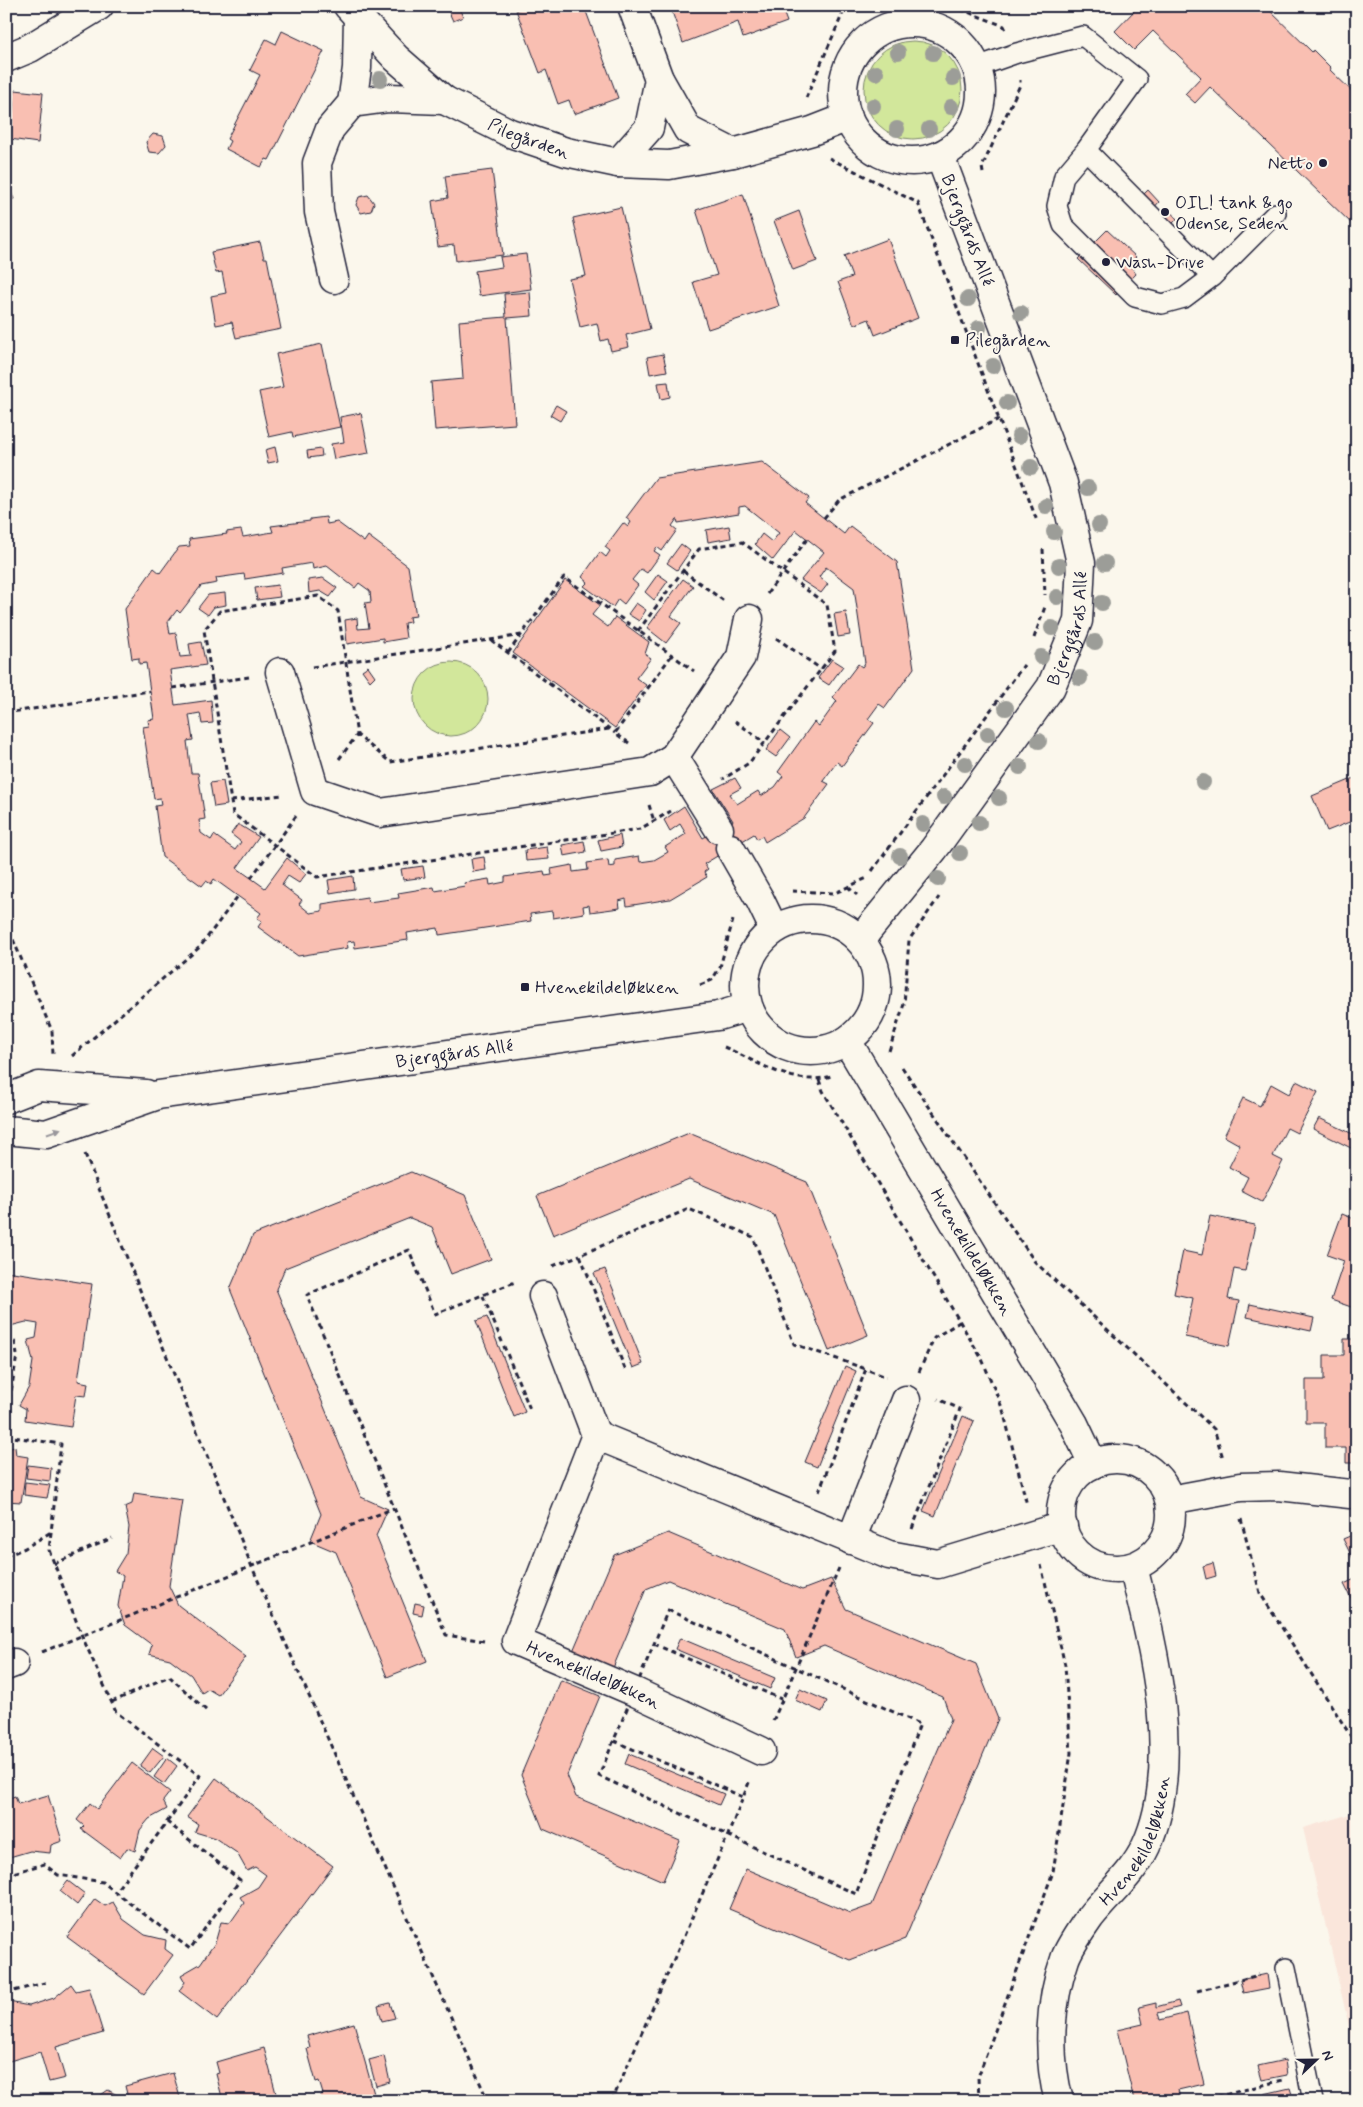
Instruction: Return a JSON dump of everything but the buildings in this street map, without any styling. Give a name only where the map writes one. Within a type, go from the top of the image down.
[{"type":"street","points":[[6,58],[30,48],[99,6]]},
{"type":"street","points":[[632,6],[659,79],[688,130],[733,153]]},
{"type":"street","name":"Pilegården","points":[[353,11],[396,58],[444,100],[510,133],[566,152],[618,163],[669,165],[733,153],[812,130],[848,117]]},
{"type":"street","name":"Pilegården","points":[[353,11],[357,68],[352,103],[389,98],[444,100]]},
{"type":"street","points":[[887,16],[932,25],[951,34],[967,48],[977,67],[982,88],[980,109],[972,128],[958,144],[940,156],[919,161],[896,160],[876,151],[859,136],[848,117],[843,95],[845,73],[855,52],[887,16]]},
{"type":"street","points":[[618,163],[649,128],[659,79]]},
{"type":"street","points":[[334,279],[319,212],[317,163],[330,129],[352,103]]},
{"type":"street","name":"Bjerggårds Allé","points":[[860,940],[934,849],[1051,688],[1078,622],[1081,563],[1063,483],[940,156]]},
{"type":"street","points":[[280,672],[315,791],[380,813],[650,772],[668,761],[741,657],[749,619]]},
{"type":"street","points":[[668,761],[697,794],[760,900],[774,929]]},
{"type":"street","points":[[810,918],[828,920],[846,928],[860,940],[873,959],[877,982],[875,1004],[864,1025],[847,1041],[830,1049],[810,1051],[790,1048],[772,1039],[758,1025],[748,1007],[744,985],[748,964],[758,944],[774,929],[791,921],[810,918]]},
{"type":"street","name":"Bjerggårds Allé","points":[[6,1130],[46,1134],[158,1095],[718,1016],[748,1007]]},
{"type":"street","name":"Hvenekildeløkken","points":[[847,1041],[1074,1424],[1093,1464]]},
{"type":"street","name":"Bjerggårds Allé","points":[[6,1099],[38,1086],[158,1095]]},
{"type":"street","points":[[543,1296],[596,1435],[889,1555],[938,1564],[1063,1526]]},
{"type":"street","points":[[851,1540],[906,1400]]},
{"type":"street","name":"Hvenekildeløkken","points":[[596,1435],[516,1641],[635,1692],[761,1751]]},
{"type":"street","points":[[1116,1459],[1140,1464],[1158,1479],[1170,1500],[1171,1521],[1165,1541],[1152,1557],[1133,1567],[1110,1569],[1089,1562],[1072,1547],[1063,1526],[1061,1508],[1067,1490],[1078,1474],[1093,1464],[1116,1459]]},
{"type":"street","points":[[1170,1500],[1232,1487],[1279,1486],[1350,1494],[1357,1493]]},
{"type":"street","name":"Hvenekildeløkken","points":[[1059,2101],[1054,2079],[1052,2012],[1065,1958],[1090,1918],[1126,1878],[1146,1846],[1161,1798],[1163,1721],[1148,1627],[1133,1567]]},
{"type":"lane","points":[[977,67],[1017,53],[1083,36],[1137,79],[1086,150],[1064,176],[1057,206],[1063,225],[1134,297],[1162,304],[1184,298],[1212,277],[1276,213]]},
{"type":"lane","points":[[1086,150],[1212,277]]},
{"type":"lane","points":[[1286,1968],[1313,2101]]},
{"type":"path","points":[[846,6],[803,105],[812,130],[821,154],[918,203],[1039,526]]},
{"type":"path","points":[[952,6],[1004,26],[1017,53]]},
{"type":"path","points":[[824,518],[839,500],[999,419]]},
{"type":"path","points":[[749,619],[806,539]]},
{"type":"path","points":[[1032,644],[1046,604],[1043,545]]},
{"type":"path","points":[[682,571],[821,669]]},
{"type":"path","points":[[508,653],[564,577],[720,689]]},
{"type":"path","points":[[609,729],[390,762],[357,735],[338,610],[318,596],[220,611],[204,630],[233,814],[317,877],[640,829],[697,794]]},
{"type":"path","points":[[173,688],[522,635]]},
{"type":"path","points":[[490,640],[609,729],[668,761]]},
{"type":"path","points":[[615,733],[672,655]]},
{"type":"path","points":[[695,987],[712,980],[720,967],[735,916],[760,900],[780,890],[835,893],[865,880],[1027,661]]},
{"type":"path","points":[[6,713],[150,691]]},
{"type":"path","points":[[231,801],[315,791]]},
{"type":"path","points":[[251,878],[315,791]]},
{"type":"path","points":[[76,1061],[68,1060],[200,947],[238,896]]},
{"type":"path","points":[[6,923],[52,1031],[53,1057],[61,1058]]},
{"type":"path","points":[[715,1048],[724,1047],[766,1068],[819,1080],[862,1067],[891,1050],[904,1004],[909,940]]},
{"type":"path","points":[[902,1066],[1035,1262],[1214,1429],[1232,1487],[1260,1594],[1357,1746]]},
{"type":"path","points":[[77,1153],[84,1151],[252,1567],[488,2101]]},
{"type":"path","points":[[625,1368],[580,1255],[689,1210],[753,1236],[794,1344],[866,1369]]},
{"type":"path","points":[[516,1641],[481,1641],[446,1635],[307,1295],[409,1250],[435,1314],[517,1282]]},
{"type":"path","points":[[483,1296],[530,1409]]},
{"type":"path","points":[[906,1400],[934,1338],[961,1321]]},
{"type":"path","points":[[6,1338],[15,1342],[17,1355],[6,1423]]},
{"type":"path","points":[[6,1436],[61,1444],[49,1550],[82,1636],[116,1712],[200,1776],[115,1892]]},
{"type":"path","points":[[10,1665],[394,1508]]},
{"type":"path","points":[[6,1556],[25,1548],[51,1532]]},
{"type":"path","points":[[54,1564],[112,1538]]},
{"type":"path","points":[[612,2101],[743,1797],[781,1699],[851,1540]]},
{"type":"path","points":[[654,1644],[781,1699]]},
{"type":"path","points":[[112,1702],[169,1676],[208,1712]]},
{"type":"path","points":[[614,1741],[743,1797]]},
{"type":"path","points":[[6,1875],[44,1864],[58,1874],[103,1882],[190,1949],[240,1880],[167,1822]]},
{"type":"path","points":[[1197,1991],[1286,1968]]},
{"type":"path","points":[[6,1994],[48,1982]]},
{"type":"path","points":[[1208,2099],[1308,2074]]},
{"type":"shaded area","points":[[1357,1812],[1357,2061],[1303,1828]]},
{"type":"green space","points":[[913,41],[932,44],[948,55],[959,71],[962,90],[959,109],[948,125],[932,136],[913,139],[894,136],[878,125],[867,109],[864,90],[867,71],[878,55],[894,44]]},
{"type":"green space","points":[[444,662],[458,662],[472,668],[482,678],[488,692],[488,706],[482,720],[472,730],[458,736],[444,736],[430,730],[420,720],[414,706],[414,692],[420,678],[430,668]]},
{"type":"place","name":"Netto","points":[[1323,163]]},
{"type":"place","name":"OIL! tank & go Odense, Seden","points":[[1165,212]]},
{"type":"place","name":"Wash-Drive","points":[[1106,262]]},
{"type":"place","name":"Pilegården","points":[[955,340]]},
{"type":"place","name":"Hvenekildeløkken","points":[[525,987]]}]
